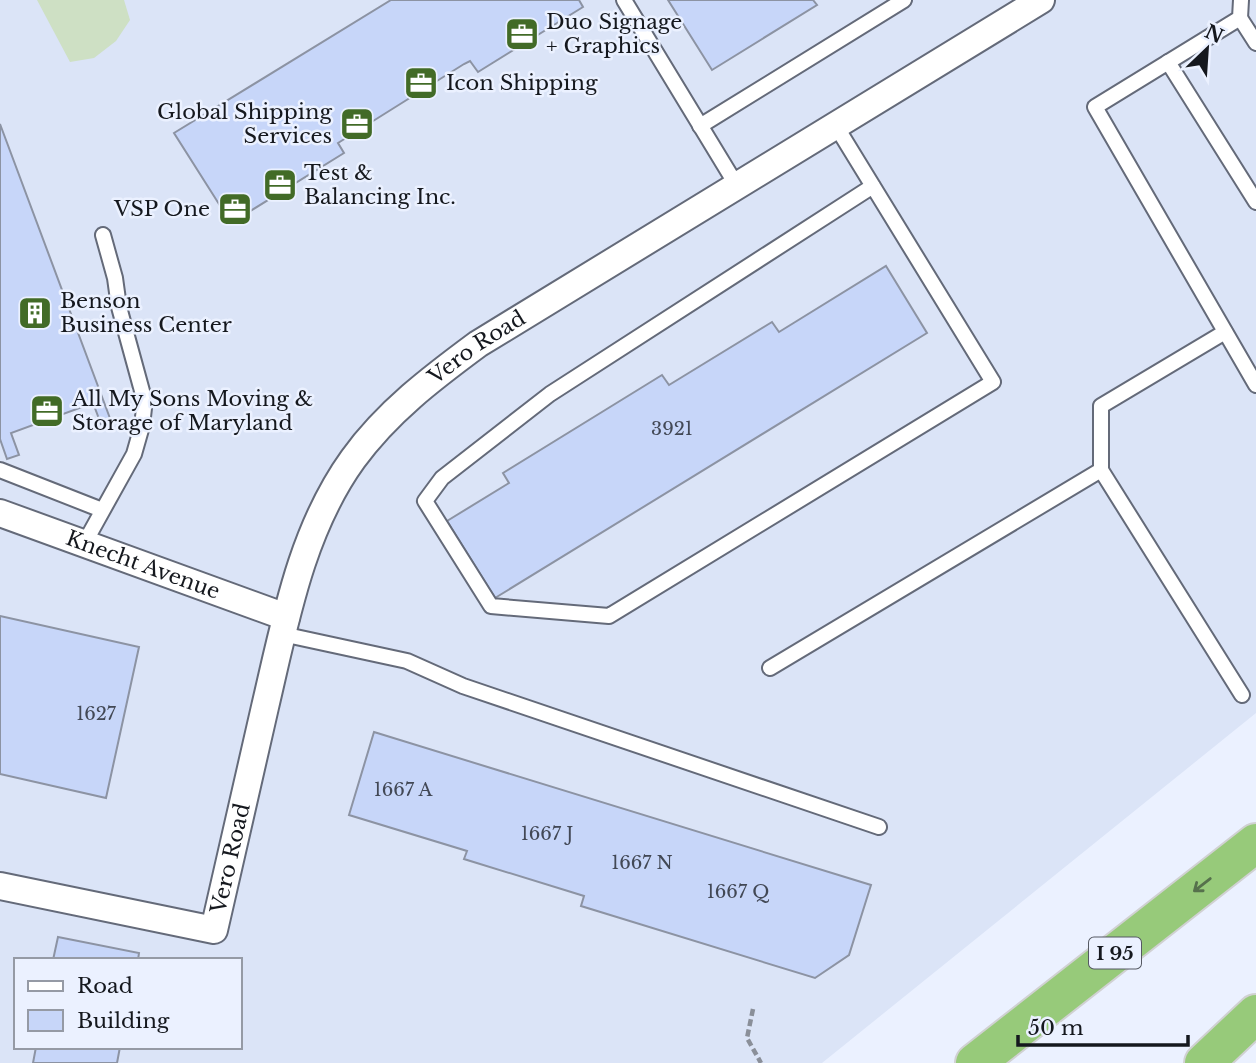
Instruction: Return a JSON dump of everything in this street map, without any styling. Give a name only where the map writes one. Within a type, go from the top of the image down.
[{"type":"highway","name":"I 95","points":[[975,1063],[1256,843]]},
{"type":"highway","points":[[1204,1063],[1256,1014]]},
{"type":"street","name":"Vero Road","points":[[0,886],[214,930],[284,626],[305,553],[324,508],[353,460],[387,417],[431,379],[478,344],[1041,0]]},
{"type":"street","name":"Knecht Avenue","points":[[0,513],[84,544],[284,626]]},
{"type":"lane","points":[[624,0],[737,186]]},
{"type":"lane","points":[[700,125],[904,0]]},
{"type":"lane","points":[[1241,0],[1240,18],[1256,43]]},
{"type":"lane","points":[[1240,18],[1095,107],[1256,385]]},
{"type":"lane","points":[[1168,62],[1256,202]]},
{"type":"lane","points":[[836,126],[873,186],[993,382],[610,615],[491,607],[425,501],[442,478],[550,394],[873,186]]},
{"type":"lane","points":[[84,544],[134,454],[144,408],[142,391],[119,307],[116,278],[103,235]]},
{"type":"lane","points":[[1225,332],[1101,406],[1101,470],[1242,695]]},
{"type":"lane","points":[[0,470],[102,510]]},
{"type":"lane","points":[[770,668],[1101,470]]},
{"type":"lane","points":[[284,626],[407,661],[463,687],[879,827]]},
{"type":"path","points":[[753,1009],[747,1038],[761,1063]]},
{"type":"shaded area","points":[[0,0],[1256,0],[1256,713],[822,1063],[0,1063]]},
{"type":"green space","points":[[37,0],[124,0],[130,20],[116,41],[94,58],[70,62]]},
{"type":"building","points":[[391,0],[579,0],[583,7],[478,72],[470,61],[464,64],[338,143],[344,153],[231,223],[174,133]]},
{"type":"building","points":[[668,0],[813,0],[817,5],[712,70]]},
{"type":"building","name":"Benson Business Center","points":[[0,124],[111,421],[101,424],[93,403],[11,433],[19,455],[7,459],[0,439]]},
{"type":"building","points":[[886,266],[927,333],[495,598],[447,521],[509,483],[503,473],[662,375],[669,385],[772,322],[779,332]]},
{"type":"building","points":[[0,616],[139,647],[106,798],[0,774]]},
{"type":"building","points":[[374,732],[871,885],[849,955],[815,978],[581,906],[584,896],[464,859],[467,851],[349,815]]},
{"type":"building","points":[[58,937],[139,953],[138,958],[53,958]]},
{"type":"building","points":[[36,1049],[120,1049],[117,1063],[33,1063]]},
{"type":"place","name":"Duo Signage + Graphics","points":[[522,34]]},
{"type":"place","name":"Icon Shipping","points":[[421,83]]},
{"type":"place","name":"Global Shipping Services","points":[[357,124]]},
{"type":"place","name":"Test & Balancing Inc.","points":[[280,185]]},
{"type":"place","name":"VSP One","points":[[235,209]]},
{"type":"place","name":"Benson Business Center","points":[[35,313]]},
{"type":"place","name":"All My Sons Moving & Storage of Maryland","points":[[47,411]]}]
